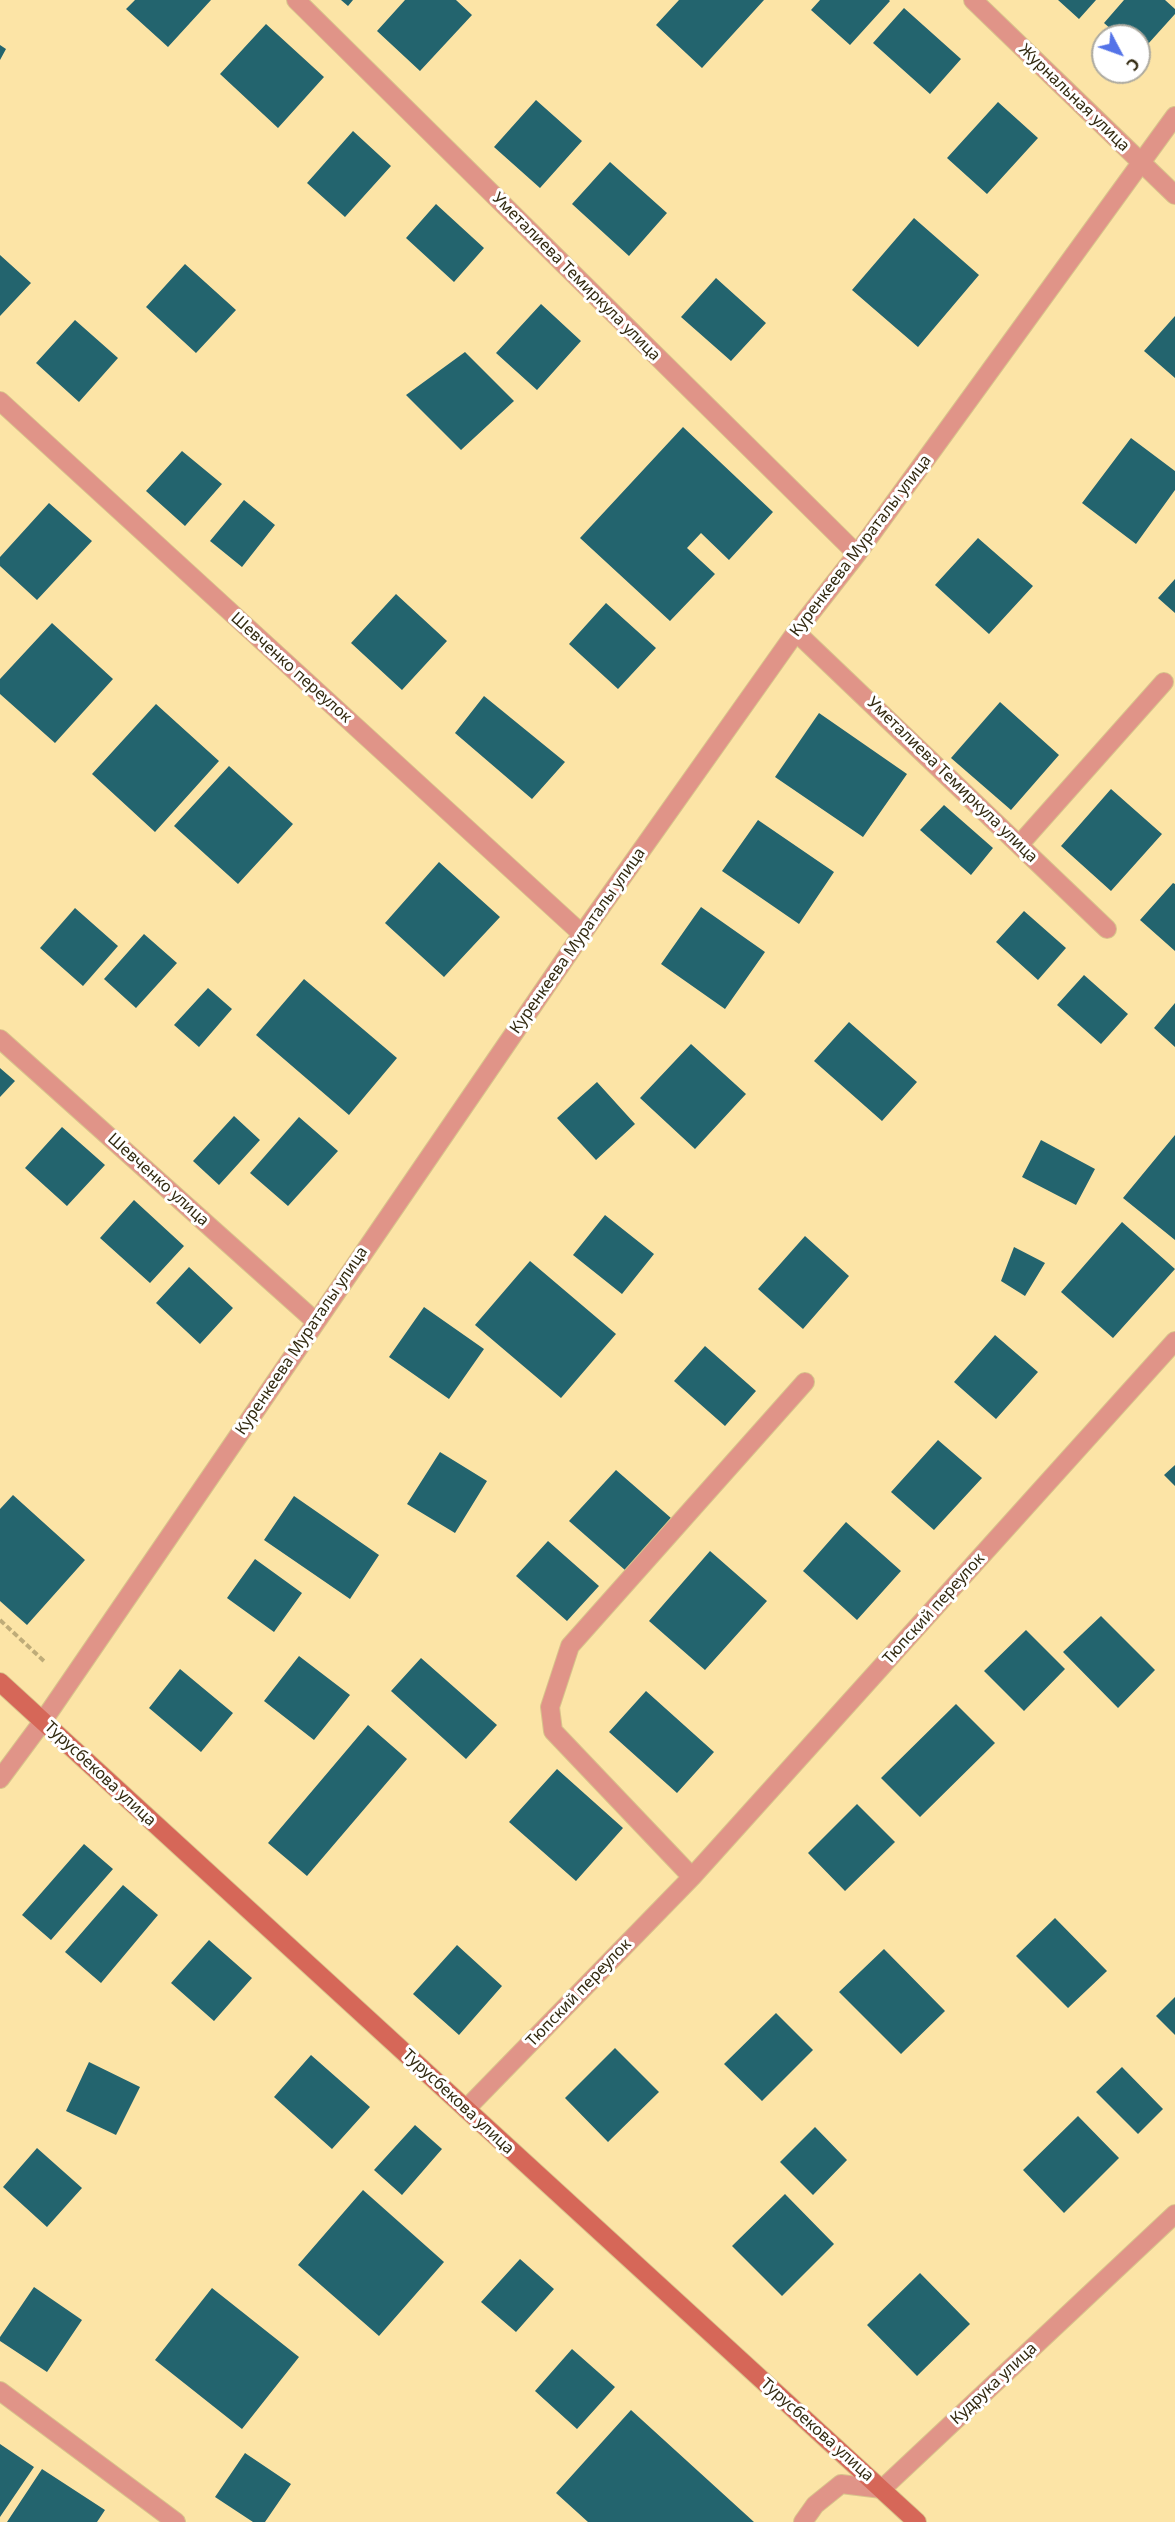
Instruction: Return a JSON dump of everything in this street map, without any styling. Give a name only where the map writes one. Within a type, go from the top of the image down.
[{"type":"street","name":"Уметалиева Темиркула улица","points":[[296,0],[856,554]]},
{"type":"street","name":"Журнальная улица","points":[[974,0],[1175,195]]},
{"type":"street","name":"Куренкеева Мураталы улица","points":[[0,1779],[43,1720],[582,934],[796,632],[856,554],[1175,116]]},
{"type":"street","name":"Шевченко переулок","points":[[0,401],[582,934]]},
{"type":"street","name":"Уметалиева Темиркула улица","points":[[796,632],[1107,929]]},
{"type":"street","points":[[1019,845],[1164,682]]},
{"type":"street","name":"Шевченко улица","points":[[0,1040],[315,1321]]},
{"type":"street","name":"Тюпский переулок","points":[[466,2109],[692,1877],[1175,1341]]},
{"type":"street","points":[[692,1877],[553,1731],[550,1707],[570,1646],[805,1382]]},
{"type":"street","name":"Турусбекова улица","points":[[0,1682],[917,2522]]},
{"type":"street","name":"Кудрука улица","points":[[882,2489],[1175,2214]]},
{"type":"street","points":[[0,2391],[176,2522]]},
{"type":"street","points":[[803,2522],[814,2505],[841,2484],[882,2489]]},
{"type":"path","points":[[0,1620],[68,1683]]},
{"type":"building","points":[[135,0],[211,0],[168,47],[126,9]]},
{"type":"building","points":[[341,0],[353,0],[348,6]]},
{"type":"building","points":[[405,0],[456,0],[472,15],[420,71],[377,31]]},
{"type":"building","points":[[679,0],[764,0],[702,68],[656,25]]},
{"type":"building","points":[[820,0],[890,1],[850,45],[811,10]]},
{"type":"building","points":[[1058,0],[1096,0],[1079,19]]},
{"type":"building","points":[[1124,0],[1165,0],[1175,9],[1175,14],[1151,41],[1151,24],[1104,23]]},
{"type":"building","points":[[904,8],[961,59],[930,94],[873,43]]},
{"type":"building","points":[[266,24],[324,77],[278,128],[220,74]]},
{"type":"building","points":[[0,45],[6,49],[0,60]]},
{"type":"building","points":[[536,100],[582,141],[540,188],[494,147]]},
{"type":"building","points":[[998,102],[1038,138],[987,194],[947,158]]},
{"type":"building","points":[[353,131],[391,166],[345,217],[307,183]]},
{"type":"building","points":[[610,162],[667,213],[629,256],[572,204]]},
{"type":"building","points":[[436,204],[484,248],[454,282],[406,238]]},
{"type":"building","points":[[914,218],[979,275],[918,347],[852,290]]},
{"type":"building","points":[[0,255],[31,283],[0,316]]},
{"type":"building","points":[[185,264],[236,310],[196,353],[146,307]]},
{"type":"building","points":[[716,278],[766,323],[731,361],[681,317]]},
{"type":"building","points":[[541,304],[581,341],[537,390],[496,353]]},
{"type":"building","points":[[1175,316],[1175,378],[1144,351]]},
{"type":"building","points":[[75,320],[118,358],[79,402],[36,363]]},
{"type":"building","points":[[465,352],[514,401],[461,450],[406,395]]},
{"type":"building","points":[[683,427],[773,512],[729,560],[701,533],[687,548],[715,574],[670,621],[580,538]]},
{"type":"building","points":[[1131,438],[1175,471],[1175,490],[1136,544],[1082,503]]},
{"type":"building","points":[[182,451],[222,484],[185,526],[146,491]]},
{"type":"building","points":[[244,500],[275,525],[242,567],[210,541]]},
{"type":"building","points":[[49,503],[92,541],[37,600],[0,566],[0,557]]},
{"type":"building","points":[[978,538],[1033,586],[989,634],[935,585]]},
{"type":"building","points":[[1175,579],[1175,613],[1158,598]]},
{"type":"building","points":[[396,594],[447,641],[402,690],[351,643]]},
{"type":"building","points":[[606,603],[656,648],[618,689],[569,644]]},
{"type":"building","points":[[52,623],[113,679],[55,743],[0,694],[0,679]]},
{"type":"building","points":[[484,696],[565,762],[532,799],[455,733]]},
{"type":"building","points":[[1000,702],[1059,755],[1011,810],[951,758]]},
{"type":"building","points":[[156,704],[219,761],[155,832],[92,774]]},
{"type":"building","points":[[819,713],[907,774],[863,837],[775,777]]},
{"type":"building","points":[[229,766],[293,824],[238,884],[174,826]]},
{"type":"building","points":[[1111,789],[1162,834],[1111,891],[1061,846]]},
{"type":"building","points":[[944,805],[993,848],[971,875],[920,830]]},
{"type":"building","points":[[758,820],[834,872],[799,924],[722,871]]},
{"type":"building","points":[[439,862],[500,917],[444,977],[385,923]]},
{"type":"building","points":[[1173,883],[1175,884],[1175,951],[1140,920]]},
{"type":"building","points":[[701,907],[765,952],[725,1009],[661,964]]},
{"type":"building","points":[[75,908],[118,946],[83,986],[40,948]]},
{"type":"building","points":[[1024,911],[1066,948],[1038,980],[996,942]]},
{"type":"building","points":[[144,934],[177,963],[136,1008],[104,979]]},
{"type":"building","points":[[1084,975],[1128,1014],[1101,1044],[1057,1005]]},
{"type":"building","points":[[304,979],[397,1058],[349,1115],[256,1035]]},
{"type":"building","points":[[208,988],[232,1009],[199,1047],[174,1025]]},
{"type":"building","points":[[1175,1003],[1175,1047],[1154,1028]]},
{"type":"building","points":[[849,1022],[917,1082],[882,1121],[814,1061]]},
{"type":"building","points":[[691,1044],[746,1094],[695,1149],[640,1098]]},
{"type":"building","points":[[0,1068],[15,1081],[0,1097]]},
{"type":"building","points":[[597,1082],[635,1124],[596,1160],[557,1118]]},
{"type":"building","points":[[234,1116],[260,1140],[219,1185],[193,1161]]},
{"type":"building","points":[[299,1117],[338,1151],[288,1206],[250,1173]]},
{"type":"building","points":[[62,1127],[105,1165],[67,1206],[25,1168]]},
{"type":"building","points":[[1175,1135],[1175,1240],[1123,1198]]},
{"type":"building","points":[[1041,1140],[1095,1169],[1076,1205],[1022,1177]]},
{"type":"building","points":[[134,1200],[184,1246],[150,1283],[100,1238]]},
{"type":"building","points":[[605,1215],[654,1254],[622,1294],[573,1255]]},
{"type":"building","points":[[1122,1222],[1175,1269],[1113,1338],[1061,1292]]},
{"type":"building","points":[[805,1236],[849,1276],[803,1329],[758,1289]]},
{"type":"building","points":[[1014,1247],[1045,1263],[1025,1296],[1001,1281]]},
{"type":"building","points":[[530,1261],[616,1334],[561,1398],[475,1325]]},
{"type":"building","points":[[189,1267],[233,1308],[200,1344],[156,1303]]},
{"type":"building","points":[[424,1307],[484,1349],[449,1399],[389,1357]]},
{"type":"building","points":[[995,1335],[1038,1372],[996,1419],[954,1382]]},
{"type":"building","points":[[705,1346],[756,1391],[725,1426],[674,1381]]},
{"type":"building","points":[[938,1440],[982,1478],[934,1530],[891,1492]]},
{"type":"building","points":[[440,1452],[487,1481],[455,1533],[407,1504]]},
{"type":"building","points":[[1175,1465],[1175,1486],[1164,1475]]},
{"type":"building","points":[[616,1470],[671,1518],[625,1570],[569,1521]]},
{"type":"building","points":[[13,1495],[85,1560],[27,1625],[0,1601],[0,1509]]},
{"type":"building","points":[[294,1496],[379,1555],[350,1599],[264,1540]]},
{"type":"building","points":[[846,1522],[901,1571],[857,1620],[803,1571]]},
{"type":"building","points":[[548,1541],[599,1586],[567,1621],[516,1576]]},
{"type":"building","points":[[710,1551],[767,1601],[705,1670],[649,1621]]},
{"type":"building","points":[[255,1559],[302,1593],[274,1632],[227,1598]]},
{"type":"building","points":[[1101,1616],[1155,1670],[1118,1708],[1063,1652]]},
{"type":"building","points":[[1026,1630],[1065,1669],[1024,1711],[984,1671]]},
{"type":"building","points":[[299,1656],[350,1695],[314,1740],[264,1701]]},
{"type":"building","points":[[421,1658],[497,1725],[466,1759],[391,1691]]},
{"type":"building","points":[[180,1669],[233,1713],[201,1752],[149,1708]]},
{"type":"building","points":[[646,1691],[714,1752],[677,1793],[609,1732]]},
{"type":"building","points":[[956,1704],[995,1743],[920,1817],[881,1778]]},
{"type":"building","points":[[368,1725],[407,1759],[307,1876],[268,1843]]},
{"type":"building","points":[[557,1769],[623,1828],[576,1881],[509,1822]]},
{"type":"building","points":[[857,1804],[895,1842],[845,1891],[808,1853]]},
{"type":"building","points":[[84,1844],[113,1869],[51,1940],[22,1915]]},
{"type":"building","points":[[123,1885],[158,1915],[101,1983],[65,1952]]},
{"type":"building","points":[[1055,1918],[1107,1971],[1068,2008],[1016,1956]]},
{"type":"building","points":[[209,1940],[252,1978],[214,2021],[171,1983]]},
{"type":"building","points":[[457,1945],[502,1986],[459,2035],[413,1994]]},
{"type":"building","points":[[884,1949],[945,2011],[901,2054],[839,1992]]},
{"type":"building","points":[[1175,1997],[1175,2035],[1156,2016]]},
{"type":"building","points":[[776,2013],[813,2050],[762,2101],[724,2064]]},
{"type":"building","points":[[615,2048],[659,2092],[608,2142],[565,2098]]},
{"type":"building","points":[[311,2055],[370,2107],[332,2149],[274,2097]]},
{"type":"building","points":[[89,2062],[140,2087],[116,2135],[66,2111]]},
{"type":"building","points":[[1122,2067],[1163,2109],[1138,2134],[1096,2092]]},
{"type":"building","points":[[1078,2116],[1119,2158],[1064,2213],[1023,2170]]},
{"type":"building","points":[[415,2125],[442,2149],[402,2195],[374,2170]]},
{"type":"building","points":[[815,2127],[847,2160],[813,2195],[780,2162]]},
{"type":"building","points":[[37,2148],[82,2188],[47,2227],[3,2187]]},
{"type":"building","points":[[363,2190],[444,2262],[379,2336],[298,2265]]},
{"type":"building","points":[[785,2194],[834,2244],[782,2296],[732,2246]]},
{"type":"building","points":[[520,2259],[554,2289],[516,2332],[481,2302]]},
{"type":"building","points":[[920,2273],[970,2324],[917,2376],[867,2325]]},
{"type":"building","points":[[34,2287],[82,2320],[47,2372],[0,2341],[0,2337]]},
{"type":"building","points":[[212,2288],[299,2357],[242,2429],[155,2360]]},
{"type":"building","points":[[572,2349],[615,2387],[577,2429],[535,2391]]},
{"type":"building","points":[[631,2410],[754,2522],[588,2522],[556,2493]]},
{"type":"building","points":[[0,2444],[34,2467],[0,2517]]},
{"type":"building","points":[[245,2453],[291,2484],[265,2522],[253,2522],[215,2497]]},
{"type":"building","points":[[42,2469],[105,2510],[97,2522],[7,2522]]}]
